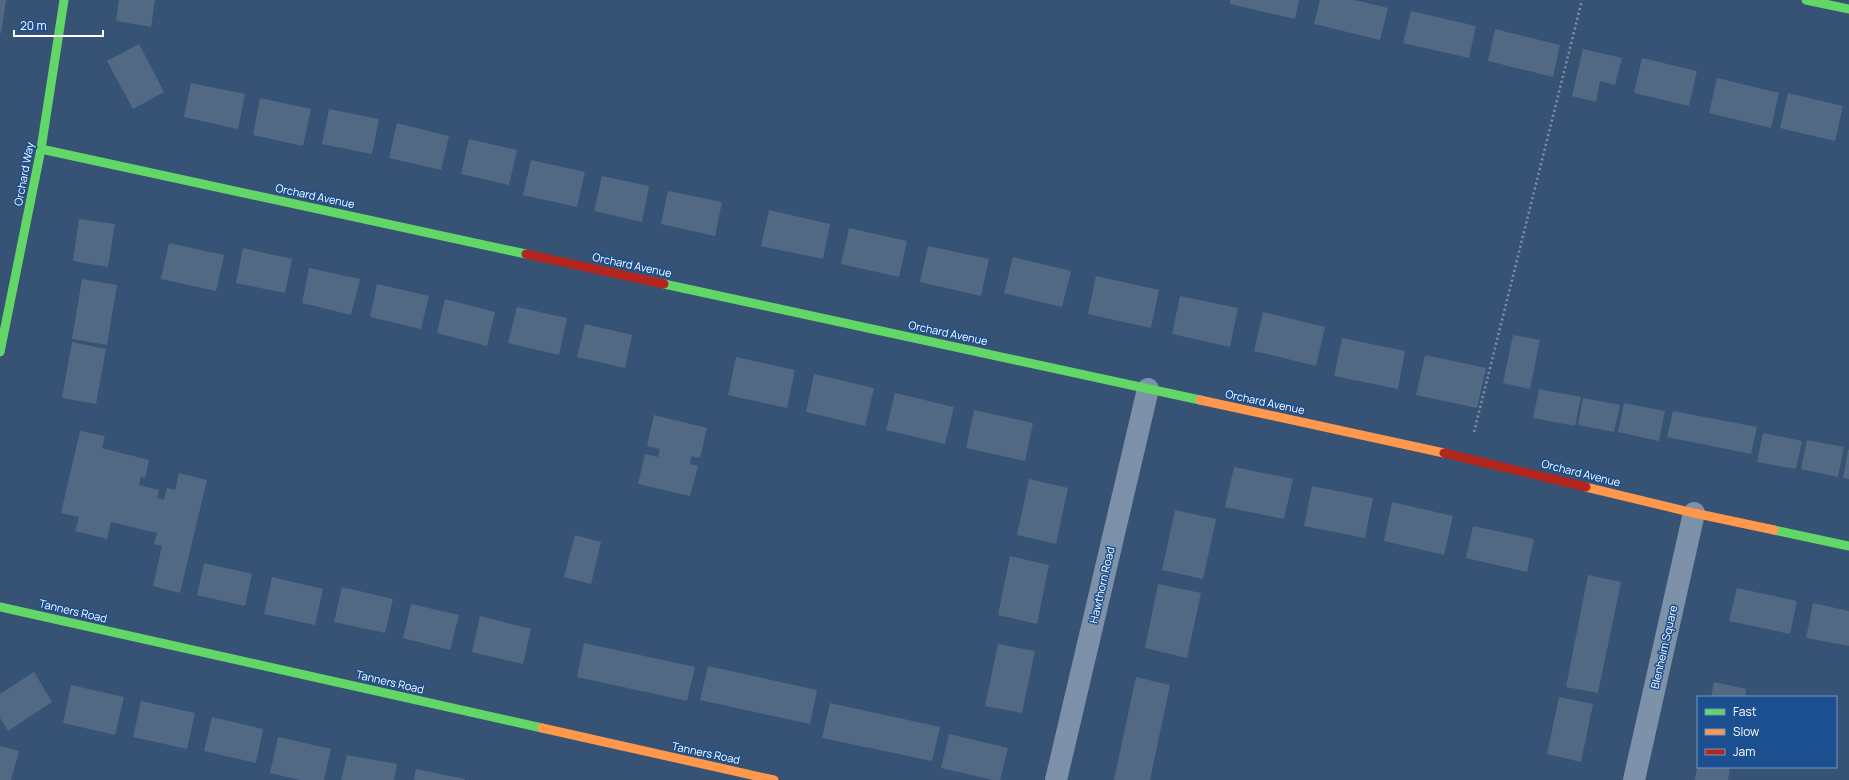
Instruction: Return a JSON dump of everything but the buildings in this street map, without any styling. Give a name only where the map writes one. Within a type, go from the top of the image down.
[{"type":"street","name":"Orchard Way","points":[[0,352],[41,149],[64,0]]},
{"type":"street","points":[[1806,0],[1849,9]]},
{"type":"street","name":"Orchard Avenue","points":[[41,149],[1467,458],[1694,513],[1849,546]]},
{"type":"street","name":"Hawthorn Road","points":[[1056,780],[1148,389]]},
{"type":"street","name":"Blenheim Square","points":[[1634,780],[1694,513]]},
{"type":"street","name":"Tanners Road","points":[[0,607],[742,776],[774,780]]},
{"type":"path","points":[[1467,458],[1582,0]]},
{"type":"traffic: fast","points":[[0,352],[41,149],[64,0]]},
{"type":"traffic: fast","points":[[1806,0],[1849,9]]},
{"type":"traffic: fast","points":[[41,149],[526,254]]},
{"type":"traffic: fast","points":[[664,284],[1200,400]]},
{"type":"traffic: fast","points":[[1774,530],[1849,546]]},
{"type":"traffic: fast","points":[[0,607],[542,728]]},
{"type":"traffic: slow","points":[[1200,400],[1444,453]]},
{"type":"traffic: slow","points":[[1586,487],[1694,513],[1774,530]]},
{"type":"traffic: slow","points":[[542,728],[774,780]]},
{"type":"traffic: jam","points":[[526,254],[664,284]]},
{"type":"traffic: jam","points":[[1444,453],[1586,487]]}]
